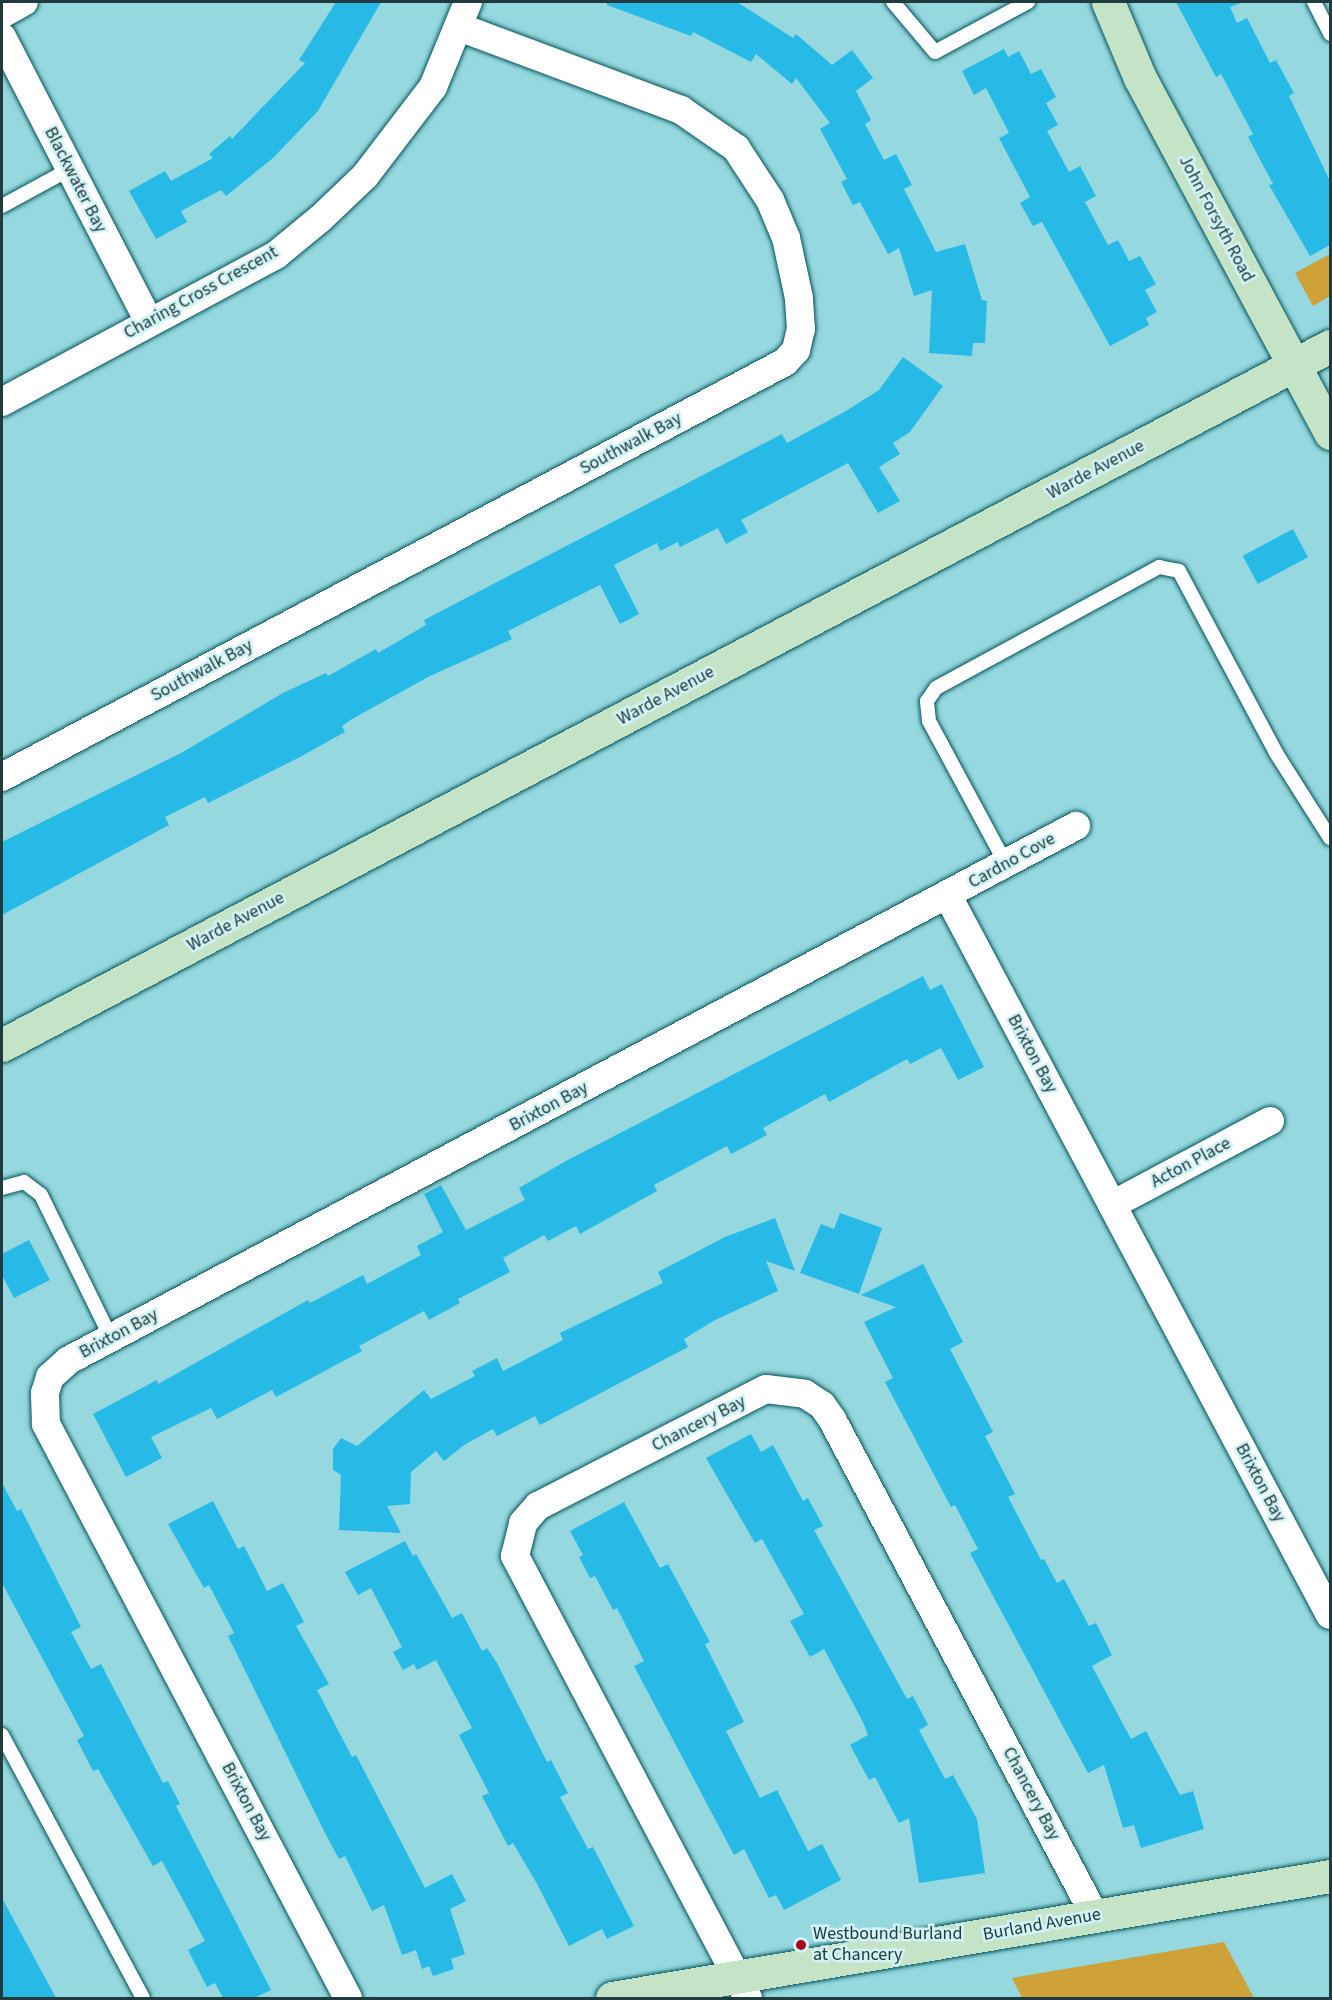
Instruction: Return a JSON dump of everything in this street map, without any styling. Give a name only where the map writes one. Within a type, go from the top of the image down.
[{"type":"main road","name":"John Forsyth Road","points":[[1108,2],[1140,78],[1330,434]]},
{"type":"main road","name":"Warde Avenue","points":[[2,1045],[1330,346]]},
{"type":"main road","name":"Burland Avenue","points":[[612,1998],[742,1988],[1095,1916],[1330,1876]]},
{"type":"street","points":[[2,14],[24,2]]},
{"type":"street","name":"Charing Cross Crescent","points":[[2,402],[276,255],[321,218],[365,176],[401,133],[433,87],[463,14]]},
{"type":"street","name":"Southwalk Bay","points":[[2,777],[785,362],[796,350],[801,329],[799,298],[786,238],[770,200],[736,148],[681,110],[463,14]]},
{"type":"street","name":"Blackwater Bay","points":[[2,37],[149,322]]},
{"type":"street","name":"Cardno Cove","points":[[948,896],[1076,826]]},
{"type":"street","name":"Brixton Bay","points":[[348,1998],[46,1424],[45,1393],[50,1377],[69,1360],[948,896],[1330,1615]]},
{"type":"street","name":"Acton Place","points":[[1113,1205],[1270,1121]]},
{"type":"street","name":"Chancery Bay","points":[[742,1988],[515,1557],[523,1523],[538,1506],[766,1389],[805,1394],[822,1405],[833,1421],[1095,1916]]},
{"type":"lane","points":[[893,2],[935,52],[1028,2]]},
{"type":"lane","points":[[1314,2],[1330,34]]},
{"type":"lane","points":[[2,206],[70,170]]},
{"type":"lane","points":[[1005,864],[929,721],[927,701],[936,688],[1159,567],[1179,571],[1276,753],[1330,838]]},
{"type":"lane","points":[[2,1188],[24,1182],[41,1195],[111,1338]]},
{"type":"lane","points":[[2,1735],[143,1998]]},
{"type":"shaded area","points":[[1330,254],[1330,296],[1313,306],[1295,273]]},
{"type":"shaded area","points":[[1224,1942],[1254,1998],[1022,1998],[1012,1978]]},
{"type":"building","points":[[336,2],[381,2],[318,111],[273,158],[226,196],[221,190],[181,211],[187,222],[156,239],[129,191],[165,171],[171,181],[213,158],[209,154],[230,136],[232,139],[305,63],[299,60]]},
{"type":"building","points":[[607,2],[737,2],[793,38],[796,34],[832,65],[852,50],[873,78],[856,91],[871,120],[865,124],[884,160],[896,154],[912,185],[904,189],[936,252],[965,244],[982,300],[987,301],[985,343],[973,343],[972,356],[929,353],[932,290],[914,296],[899,248],[888,254],[860,202],[853,205],[841,182],[847,179],[820,129],[830,123],[796,78],[792,84],[756,54],[751,62],[693,32],[691,36],[607,5]]},
{"type":"building","points":[[1176,2],[1243,2],[1230,7],[1237,23],[1247,18],[1270,63],[1276,60],[1294,93],[1289,96],[1330,181],[1330,245],[1310,256],[1269,185],[1273,184],[1248,137],[1253,134],[1221,74],[1216,77]]},
{"type":"building","points":[[1004,49],[1008,57],[1019,51],[1031,74],[1041,69],[1056,97],[1046,103],[1058,125],[1047,131],[1069,172],[1080,166],[1096,196],[1085,202],[1108,245],[1118,240],[1129,261],[1140,256],[1156,284],[1145,290],[1157,312],[1146,318],[1149,325],[1110,346],[1042,222],[1033,226],[1020,203],[1030,197],[999,138],[1009,133],[986,88],[974,95],[962,71]]},
{"type":"building","points":[[903,357],[943,386],[910,432],[893,443],[900,454],[879,467],[900,501],[878,513],[848,463],[741,520],[748,532],[726,544],[718,528],[680,547],[678,542],[660,551],[657,543],[614,565],[639,614],[620,624],[600,585],[508,631],[512,639],[430,676],[352,719],[342,726],[345,732],[300,757],[208,803],[205,797],[165,817],[169,825],[2,915],[2,842],[181,753],[283,693],[326,673],[328,676],[376,649],[378,653],[426,625],[424,620],[782,434],[787,443],[879,390]]},
{"type":"building","points":[[1293,529],[1308,557],[1258,584],[1243,556]]},
{"type":"building","points":[[923,976],[930,990],[942,984],[984,1067],[958,1080],[941,1048],[910,1064],[907,1059],[829,1102],[825,1094],[763,1128],[767,1135],[731,1154],[727,1146],[654,1185],[657,1191],[580,1234],[576,1226],[548,1241],[544,1235],[503,1258],[510,1272],[458,1299],[460,1303],[429,1320],[424,1311],[359,1346],[362,1351],[276,1397],[272,1390],[217,1419],[211,1408],[151,1437],[162,1458],[126,1477],[93,1414],[157,1380],[158,1384],[308,1300],[310,1303],[363,1275],[367,1284],[421,1255],[417,1246],[443,1232],[424,1194],[441,1185],[466,1230],[525,1200],[519,1188],[566,1161]]},
{"type":"building","points":[[840,1213],[882,1228],[859,1294],[800,1273],[821,1224],[834,1229]]},
{"type":"building","points":[[775,1218],[795,1271],[766,1261],[778,1291],[715,1320],[684,1339],[688,1347],[540,1425],[535,1416],[497,1436],[493,1429],[464,1445],[444,1461],[436,1451],[411,1472],[410,1504],[387,1506],[401,1533],[339,1530],[341,1475],[333,1470],[333,1449],[341,1438],[357,1446],[424,1390],[431,1399],[475,1376],[472,1371],[497,1358],[503,1371],[563,1340],[560,1333],[663,1283],[658,1272],[725,1237]]},
{"type":"building","points":[[29,1240],[50,1280],[14,1298],[2,1275],[2,1254]]},
{"type":"building","points":[[923,1264],[963,1342],[950,1349],[993,1432],[985,1436],[1015,1494],[1008,1497],[1041,1560],[1044,1559],[1057,1583],[1064,1579],[1089,1626],[1096,1623],[1112,1655],[1092,1666],[1131,1739],[1146,1731],[1180,1795],[1193,1791],[1204,1829],[1141,1848],[1134,1825],[1123,1828],[1104,1765],[1088,1773],[970,1553],[978,1549],[955,1505],[951,1507],[885,1382],[893,1378],[864,1322],[896,1307],[861,1295]]},
{"type":"building","points":[[751,1434],[761,1452],[773,1445],[803,1501],[808,1498],[823,1526],[814,1530],[907,1699],[913,1696],[928,1725],[919,1730],[945,1779],[953,1775],[977,1819],[985,1873],[919,1883],[909,1818],[899,1823],[875,1777],[869,1780],[850,1745],[868,1735],[863,1722],[824,1649],[810,1657],[790,1621],[804,1614],[762,1539],[755,1543],[706,1458]]},
{"type":"building","points":[[2,1483],[17,1511],[21,1509],[81,1627],[71,1632],[91,1669],[101,1664],[163,1783],[168,1781],[180,1804],[176,1806],[271,1990],[254,1998],[223,1998],[215,1983],[207,1987],[188,1950],[205,1941],[162,1861],[153,1866],[98,1769],[93,1771],[77,1740],[84,1736],[2,1583]]},
{"type":"building","points":[[213,1501],[238,1549],[244,1546],[267,1591],[283,1583],[304,1622],[296,1626],[329,1684],[317,1690],[352,1757],[356,1755],[425,1888],[452,1874],[466,1901],[450,1909],[465,1954],[451,1959],[454,1969],[433,1976],[429,1966],[422,1969],[416,1950],[402,1955],[384,1905],[372,1911],[345,1856],[339,1859],[325,1833],[228,1636],[234,1633],[209,1585],[204,1588],[168,1524]]},
{"type":"building","points":[[624,1502],[660,1568],[668,1564],[710,1642],[705,1644],[744,1722],[726,1731],[760,1798],[777,1790],[808,1851],[822,1844],[841,1880],[784,1910],[776,1895],[769,1898],[744,1849],[734,1855],[634,1666],[644,1661],[617,1608],[613,1610],[595,1576],[590,1578],[579,1557],[583,1555],[570,1531]]},
{"type":"building","points":[[405,1541],[413,1556],[416,1554],[452,1618],[462,1613],[482,1651],[487,1648],[497,1663],[547,1762],[551,1760],[568,1793],[560,1797],[588,1849],[593,1847],[634,1926],[607,1939],[602,1929],[569,1946],[536,1882],[513,1843],[508,1846],[482,1796],[489,1793],[459,1735],[472,1728],[436,1660],[417,1670],[414,1664],[403,1670],[393,1652],[402,1647],[371,1588],[358,1595],[345,1572]]},
{"type":"building","points":[[2,1898],[56,1998],[2,1998]]},
{"type":"place","name":"Westbound Burland at Chancery","points":[[801,1945]]}]
